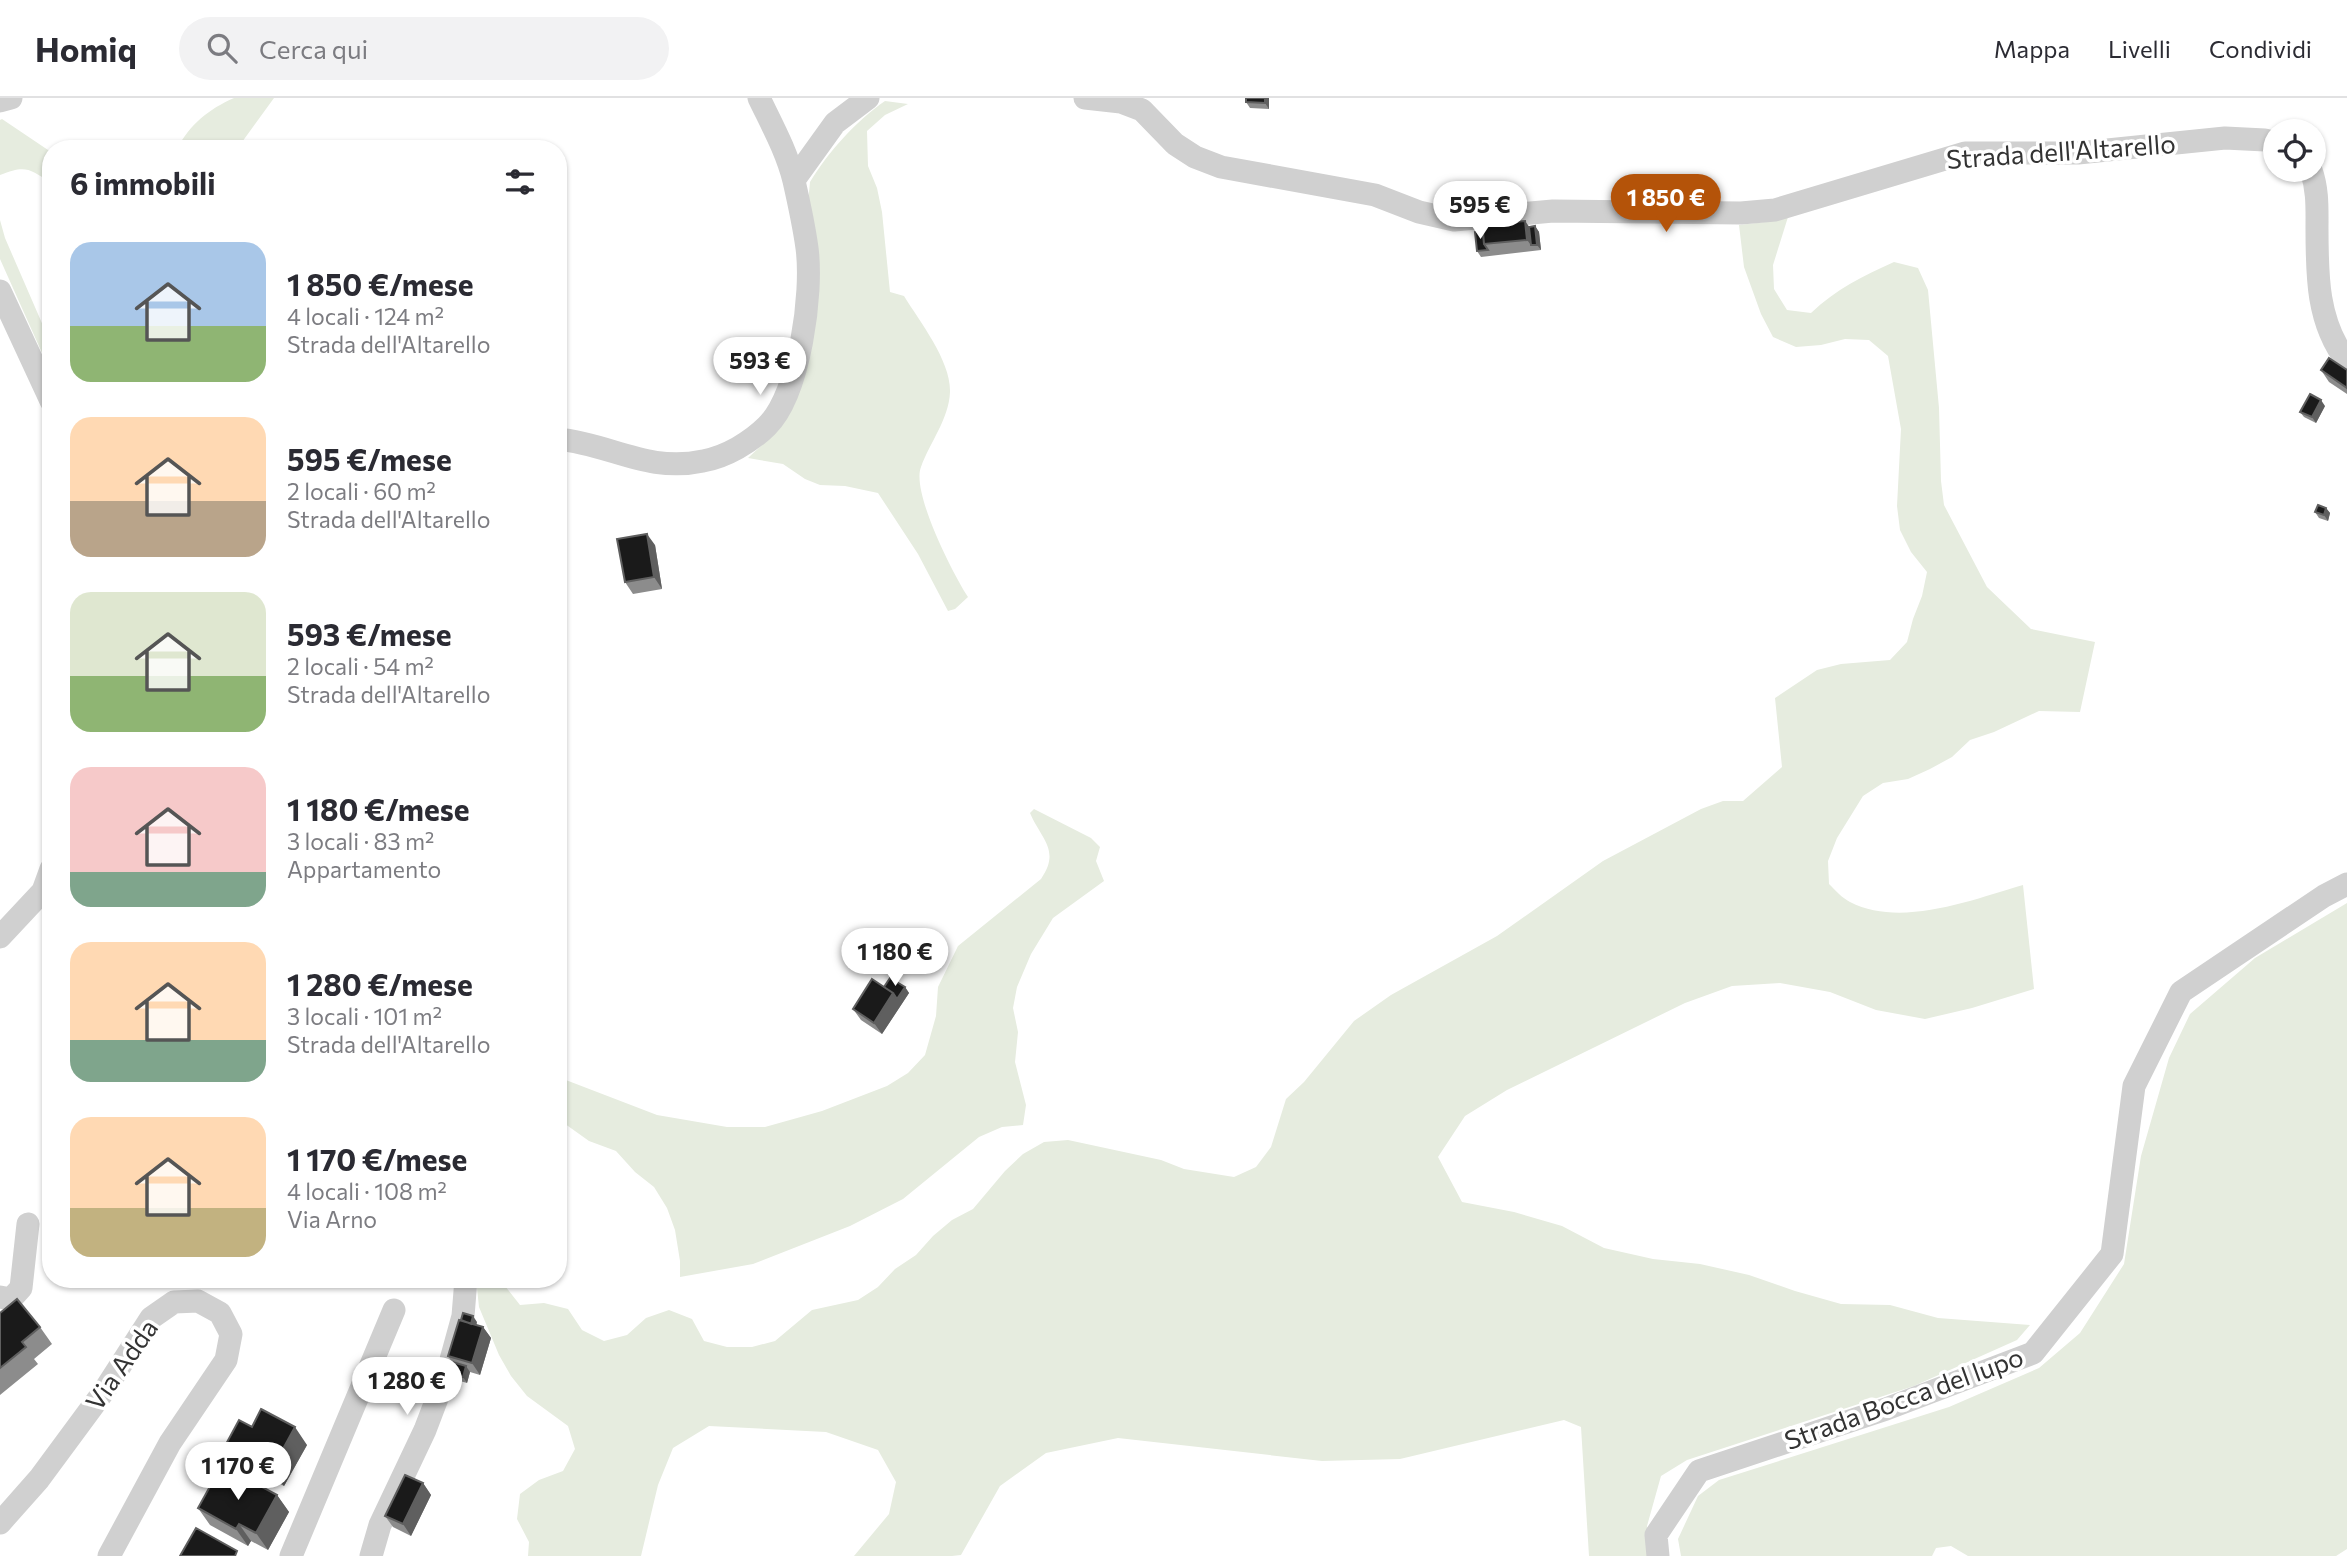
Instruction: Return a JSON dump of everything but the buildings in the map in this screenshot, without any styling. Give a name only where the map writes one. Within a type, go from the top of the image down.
[{"type":"street","points":[[0,101],[11,98]]},
{"type":"street","points":[[567,440],[631,458],[672,466],[705,461],[741,446],[769,424],[789,391],[808,301],[807,250],[788,159],[759,98]]},
{"type":"street","points":[[794,180],[835,122],[868,98]]},
{"type":"street","name":"Strada dell'Altarello","points":[[1085,98],[1121,102],[1142,110],[1175,144],[1195,157],[1221,167],[1375,195],[1419,212],[1454,220],[1553,211],[1741,213],[1775,210],[1965,153],[2078,153],[2225,138],[2263,140]]},
{"type":"street","points":[[2315,182],[2321,306],[2341,353]]},
{"type":"street","points":[[0,291],[42,382]]},
{"type":"street","name":"Strada Bocca del lupo","points":[[1658,1556],[1656,1535],[1699,1471],[1886,1409],[2033,1353],[2112,1254],[2134,1086],[2181,992],[2324,896],[2347,884]]},
{"type":"street","points":[[0,937],[42,892]]},
{"type":"street","points":[[0,1297],[11,1299],[21,1288],[28,1224]]},
{"type":"street","points":[[371,1556],[380,1525],[425,1430],[449,1367],[463,1316],[465,1288]]},
{"type":"street","name":"Via Adda","points":[[0,1523],[39,1479],[104,1391],[151,1318],[174,1302],[198,1301],[220,1313],[230,1334],[226,1360],[170,1443],[109,1556]]},
{"type":"street","points":[[291,1556],[394,1310]]},
{"type":"shaded area","points":[[234,98],[274,98],[244,140],[183,140],[201,118]]},
{"type":"shaded area","points":[[885,101],[908,104],[885,115],[867,131],[868,166],[877,188],[882,212],[890,292],[904,296],[940,355],[949,380],[949,402],[921,467],[920,479],[922,495],[935,533],[968,597],[955,609],[948,611],[918,554],[878,493],[845,486],[820,485],[805,479],[783,464],[748,458],[765,442],[788,411],[810,182],[844,137]]},
{"type":"shaded area","points":[[0,120],[42,146],[42,177],[21,169],[0,175]]},
{"type":"shaded area","points":[[1788,217],[1773,265],[1774,289],[1787,310],[1811,313],[1850,284],[1894,262],[1918,268],[1928,290],[1939,408],[1944,505],[1987,587],[2031,629],[2095,642],[2080,712],[2039,711],[1970,740],[1952,757],[1930,769],[1908,779],[1883,783],[1863,796],[1837,838],[1828,861],[1829,884],[1841,896],[1870,909],[1891,912],[1936,909],[2023,885],[2034,989],[1925,1019],[1876,1010],[1830,992],[1780,983],[1732,986],[1685,1003],[1507,1090],[1465,1116],[1438,1157],[1462,1202],[1514,1212],[1562,1226],[1604,1248],[1749,1275],[1841,1304],[1890,1305],[1938,1318],[2030,1325],[2017,1340],[1914,1386],[1687,1460],[1661,1476],[1647,1526],[1649,1556],[1589,1556],[1581,1427],[1564,1420],[1400,1459],[1322,1461],[1118,1438],[1046,1453],[1000,1486],[961,1555],[952,1556],[854,1556],[889,1514],[896,1482],[878,1450],[826,1432],[709,1426],[673,1448],[658,1485],[641,1556],[528,1556],[529,1542],[517,1519],[520,1494],[539,1480],[563,1471],[575,1449],[568,1426],[527,1396],[511,1376],[479,1307],[477,1288],[507,1288],[520,1305],[544,1303],[568,1309],[582,1330],[604,1341],[627,1335],[646,1318],[669,1310],[692,1319],[704,1341],[727,1347],[752,1347],[775,1341],[812,1310],[858,1300],[878,1287],[952,1220],[973,1209],[1023,1154],[1044,1142],[1068,1140],[1161,1160],[1184,1169],[1234,1177],[1256,1167],[1271,1147],[1286,1099],[1304,1082],[1354,1021],[1391,995],[1497,936],[1603,861],[1701,809],[1723,801],[1743,801],[1782,767],[1775,698],[1817,670],[1841,664],[1890,660],[1907,642],[1927,572],[1911,552],[1900,530],[1897,506],[1901,429],[1888,356],[1869,340],[1845,339],[1796,347],[1773,337],[1761,314],[1744,267],[1739,225]]},
{"type":"shaded area","points":[[0,220],[5,238],[42,323],[42,353],[0,259]]},
{"type":"shaded area","points":[[1034,809],[1091,838],[1100,847],[1096,861],[1104,881],[1053,918],[1031,954],[1017,987],[1013,1008],[1018,1032],[1015,1062],[1026,1105],[1023,1125],[1002,1127],[979,1137],[903,1199],[850,1226],[753,1264],[680,1277],[675,1230],[667,1208],[654,1187],[635,1172],[616,1151],[589,1141],[567,1125],[567,1080],[657,1115],[727,1127],[765,1127],[822,1111],[887,1086],[908,1073],[925,1055],[936,1016],[938,987],[958,946],[1041,879],[1047,869],[1047,845],[1030,813]]},
{"type":"shaded area","points":[[2347,903],[2347,1549],[2336,1556],[1968,1556],[1951,1546],[1936,1548],[1932,1556],[1681,1556],[1678,1539],[1698,1496],[1719,1480],[1949,1407],[2039,1368],[2080,1333],[2124,1264],[2141,1156],[2169,1058],[2190,1014],[2255,958]]}]
